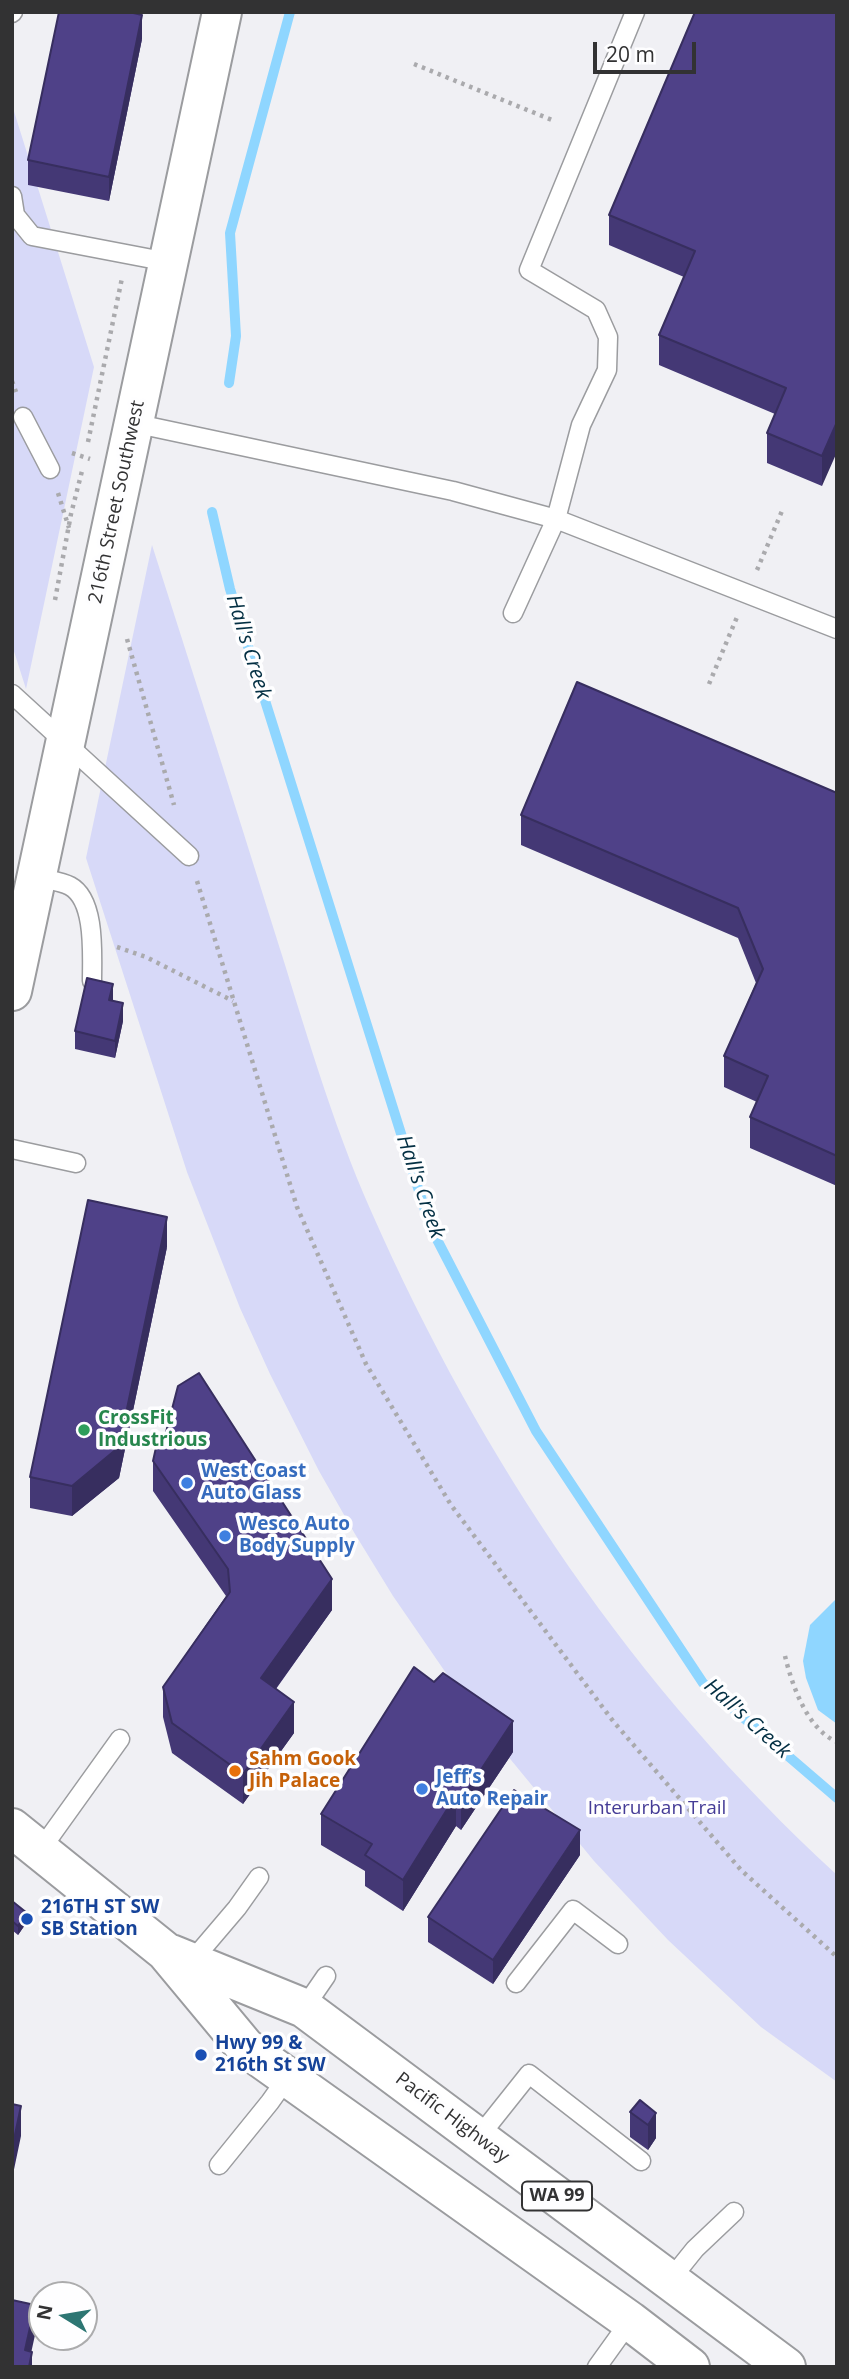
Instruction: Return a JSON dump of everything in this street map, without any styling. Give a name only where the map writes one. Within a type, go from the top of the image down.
[{"type":"main road","name":"216th Street Southwest","points":[[12,991],[222,12]]},
{"type":"main road","name":"Pacific Highway","points":[[26,1840],[178,1957],[304,2008],[786,2367]]},
{"type":"main road","name":"Pacific Highway","points":[[178,1957],[245,2047],[690,2367]]},
{"type":"lane","points":[[513,613],[556,519],[581,425],[607,370],[608,337],[596,310],[529,271],[635,12]]},
{"type":"lane","points":[[12,196],[15,215],[32,236],[168,262]]},
{"type":"lane","points":[[23,417],[50,469]]},
{"type":"lane","points":[[133,423],[453,491],[556,519],[837,629]]},
{"type":"lane","points":[[12,694],[189,856]]},
{"type":"lane","points":[[37,877],[70,886],[83,900],[92,936],[92,981]]},
{"type":"lane","points":[[12,1149],[76,1163]]},
{"type":"lane","points":[[26,1840],[120,1739]]},
{"type":"lane","points":[[178,1957],[237,1908],[259,1877]]},
{"type":"lane","points":[[516,1983],[573,1910],[618,1944]]},
{"type":"lane","points":[[304,2008],[326,1976]]},
{"type":"lane","points":[[478,2137],[529,2074],[641,2161]]},
{"type":"lane","points":[[219,2165],[287,2078]]},
{"type":"lane","points":[[670,2280],[695,2249],[734,2212]]},
{"type":"lane","points":[[597,2367],[629,2321]]},
{"type":"path","points":[[414,64],[552,120]]},
{"type":"path","points":[[88,442],[127,254]]},
{"type":"path","points":[[81,456],[90,459]]},
{"type":"path","points":[[50,469],[70,531]]},
{"type":"path","points":[[54,604],[82,471]]},
{"type":"path","points":[[123,628],[189,856],[297,1207],[366,1364],[451,1505],[613,1721],[741,1870],[837,1957]]},
{"type":"path","points":[[92,936],[106,944],[146,957],[234,1001]]},
{"type":"path","points":[[785,1656],[796,1690],[809,1717],[831,1740],[837,1742]]},
{"type":"green space","points":[[12,105],[94,367],[26,689],[12,645]]},
{"type":"green space","name":"Interurban Trail","points":[[152,545],[331,1107],[371,1211],[415,1304],[462,1395],[514,1483],[569,1567],[630,1649],[694,1728],[763,1803],[837,1875],[837,2082],[761,2027],[668,1940],[594,1861],[479,1721],[393,1596],[355,1534],[319,1471],[240,1308],[187,1172],[86,858]]},
{"type":"water","points":[[837,1598],[837,1724],[818,1710],[806,1678],[803,1661],[810,1625]]},
{"type":"building","points":[[59,12],[129,12],[142,15],[109,177],[28,160]]},
{"type":"building","points":[[695,12],[837,12],[837,422],[822,456],[767,433],[786,388],[659,335],[695,251],[609,215]]},
{"type":"building","points":[[577,682],[837,793],[837,1156],[750,1117],[768,1076],[724,1056],[763,969],[738,908],[521,815]]},
{"type":"building","points":[[87,978],[113,984],[109,1000],[123,1003],[115,1041],[75,1031]]},
{"type":"building","points":[[88,1200],[167,1217],[119,1447],[72,1486],[30,1477]]},
{"type":"building","points":[[199,1373],[332,1579],[261,1678],[294,1702],[243,1774],[172,1723],[163,1687],[230,1592],[228,1569],[153,1461],[159,1434],[165,1436],[178,1386]]},
{"type":"building","name":"Jeff’s Auto Repair","points":[[414,1667],[434,1682],[443,1673],[513,1721],[461,1800],[456,1795],[403,1880],[365,1855],[372,1844],[321,1814]]},
{"type":"building","points":[[514,1790],[580,1830],[493,1960],[428,1917]]},
{"type":"building","points":[[12,1901],[27,1913],[18,1926],[12,1921]]},
{"type":"building","points":[[640,2100],[656,2113],[648,2125],[630,2112]]},
{"type":"building","points":[[12,2104],[21,2106],[12,2149]]},
{"type":"building","points":[[12,2300],[28,2303],[28,2336],[25,2350],[32,2352],[29,2367],[12,2367]]},
{"type":"waterway","name":"Hall's Creek","points":[[229,383],[236,336],[230,233],[290,12]]},
{"type":"waterway","name":"Hall's Creek","points":[[212,512],[230,589],[430,1226],[536,1431],[703,1683],[837,1798]]},
{"type":"place","name":"CrossFit Industrious","points":[[84,1430]]},
{"type":"place","name":"West Coast Auto Glass","points":[[187,1483]]},
{"type":"place","name":"Wesco Auto Body Supply","points":[[225,1536]]},
{"type":"place","name":"Sahm Gook Jih Palace","points":[[235,1771]]},
{"type":"place","name":"Jeff’s Auto Repair","points":[[422,1789]]},
{"type":"place","name":"216TH ST SW SB Station","points":[[27,1919]]},
{"type":"place","name":"Hwy 99 & 216th St SW","points":[[201,2055]]}]
